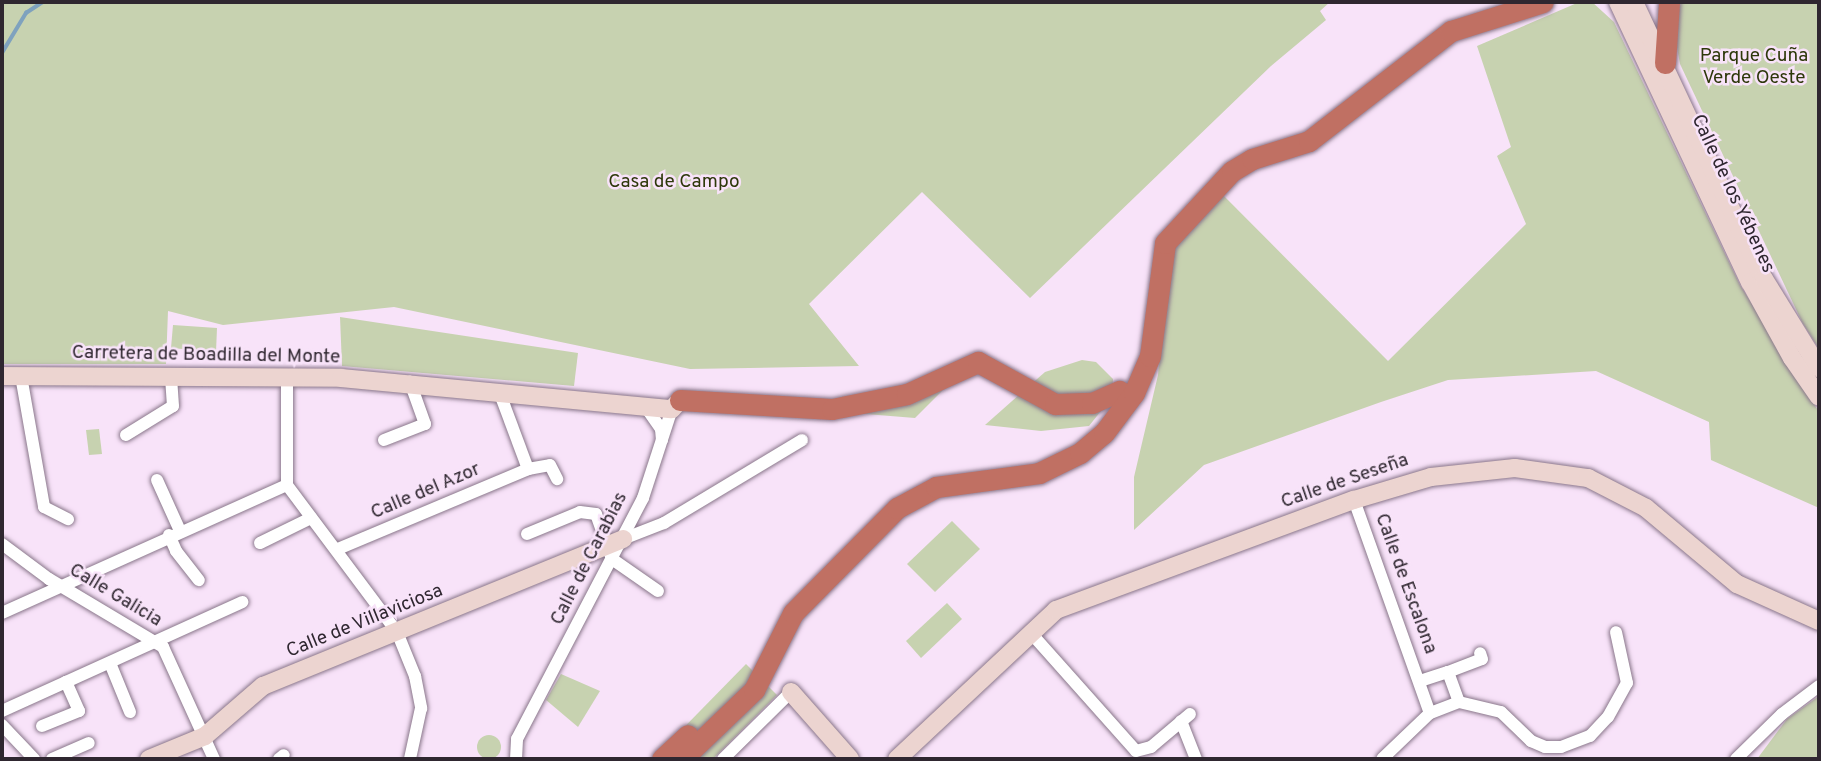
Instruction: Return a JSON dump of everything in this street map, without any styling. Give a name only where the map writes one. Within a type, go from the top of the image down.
[{"type":"highway","points":[[662,759],[733,694],[773,621],[895,497],[917,483],[949,472],[1046,456],[1090,429],[1119,391],[1137,354],[1150,251],[1166,223],[1241,153],[1294,135],[1446,22],[1495,5],[1543,2]]},
{"type":"highway","points":[[1665,63],[1669,2]]},
{"type":"highway","points":[[682,759],[754,691],[793,613],[897,508],[936,487],[1039,473],[1080,453],[1104,433],[1134,393],[1150,356],[1165,243],[1232,171],[1252,159],[1309,141],[1451,31],[1495,5]]},
{"type":"highway","points":[[676,404],[792,409],[852,407],[907,394],[978,362],[1055,404],[1092,403],[1119,391]]},
{"type":"street","name":"Calle de los Yébenes","points":[[1618,2],[1750,282],[1785,346],[1819,397]]},
{"type":"street","name":"Calle de los Yébenes","points":[[1634,2],[1765,279],[1819,368]]},
{"type":"street","name":"Carretera de Boadilla del Monte","points":[[2,376],[287,377],[410,382],[639,405],[676,404]]},
{"type":"street","points":[[21,376],[44,507],[68,519]]},
{"type":"street","points":[[127,435],[173,406],[171,376]]},
{"type":"street","points":[[287,377],[287,485],[397,632],[415,676],[421,708],[410,759]]},
{"type":"street","points":[[384,440],[425,424],[410,382]]},
{"type":"street","points":[[499,391],[528,469],[550,465],[557,479]]},
{"type":"street","name":"Calle de Carabias","points":[[516,759],[517,739],[615,547],[662,444],[676,404]]},
{"type":"street","points":[[639,405],[661,429],[662,444]]},
{"type":"street","name":"Calle de Villaviciosa","points":[[149,759],[205,736],[263,686],[615,547],[664,523],[802,440]]},
{"type":"street","name":"Calle de Seseña","points":[[897,759],[1056,610],[1089,595],[1409,481],[1504,468],[1588,478],[1646,508],[1737,584],[1819,621]]},
{"type":"street","name":"Calle del Azor","points":[[338,550],[528,469]]},
{"type":"street","points":[[156,480],[174,533],[199,580]]},
{"type":"street","points":[[2,613],[174,533],[287,485]]},
{"type":"street","name":"Calle de Escalona","points":[[1354,499],[1430,713]]},
{"type":"street","points":[[527,534],[589,512],[601,520],[615,547],[658,591]]},
{"type":"street","points":[[260,543],[311,518]]},
{"type":"street","name":"Calle Galicia","points":[[2,544],[163,647],[214,759]]},
{"type":"street","points":[[2,711],[243,602]]},
{"type":"street","points":[[1030,632],[1136,751],[1151,747],[1186,717],[1196,759]]},
{"type":"street","points":[[1382,759],[1430,713],[1459,702],[1501,712],[1531,741],[1545,747],[1561,747],[1590,736],[1608,717],[1627,683],[1616,632]]},
{"type":"street","name":"Calle de Escalona","points":[[1420,681],[1482,659],[1480,653]]},
{"type":"street","points":[[110,663],[130,712]]},
{"type":"street","name":"Calle de Escalona","points":[[1448,672],[1459,702]]},
{"type":"street","points":[[43,726],[79,711],[66,682]]},
{"type":"street","points":[[1736,759],[1782,714],[1819,686]]},
{"type":"street","points":[[723,759],[791,692],[850,759]]},
{"type":"street","points":[[2,725],[34,759]]},
{"type":"street","points":[[52,759],[89,743]]},
{"type":"green space","name":"Casa de Campo","points":[[2,2],[1330,2],[1320,11],[1326,20],[1271,66],[1030,298],[922,192],[809,304],[859,366],[690,369],[394,307],[223,325],[168,311],[166,364],[2,364]]},
{"type":"green space","points":[[1592,2],[1614,22],[1740,285],[1819,412],[1819,508],[1711,460],[1709,422],[1596,371],[1448,380],[1381,402],[1204,465],[1134,530],[1134,477],[1158,375],[1169,254],[1217,189],[1388,361],[1526,224],[1497,156],[1511,147],[1477,46],[1577,3]]},
{"type":"green space","name":"Parque Cuña Verde Oeste","points":[[1681,2],[1819,2],[1819,349],[1802,322],[1680,64],[1674,31]]},
{"type":"green space","points":[[340,317],[578,353],[574,386],[342,366]]},
{"type":"green space","points":[[173,325],[217,328],[216,352],[171,348]]},
{"type":"green space","points":[[1082,360],[1096,362],[1113,379],[1112,397],[1089,426],[1041,431],[985,425],[1045,372]]},
{"type":"green space","points":[[962,371],[915,418],[841,412]]},
{"type":"green space","points":[[99,429],[102,454],[89,455],[86,430]]},
{"type":"green space","points":[[952,521],[980,549],[935,592],[907,564]]},
{"type":"green space","points":[[947,603],[962,619],[921,658],[906,641]]},
{"type":"green space","points":[[746,664],[777,695],[713,759],[653,759]]},
{"type":"green space","points":[[561,674],[600,691],[578,727],[546,700]]},
{"type":"green space","points":[[1819,696],[1819,759],[1757,759],[1787,719]]},
{"type":"green space","points":[[489,735],[498,738],[501,747],[498,756],[489,759],[480,756],[477,747],[480,738]]},
{"type":"waterway","points":[[2,53],[26,13],[43,2]]}]
